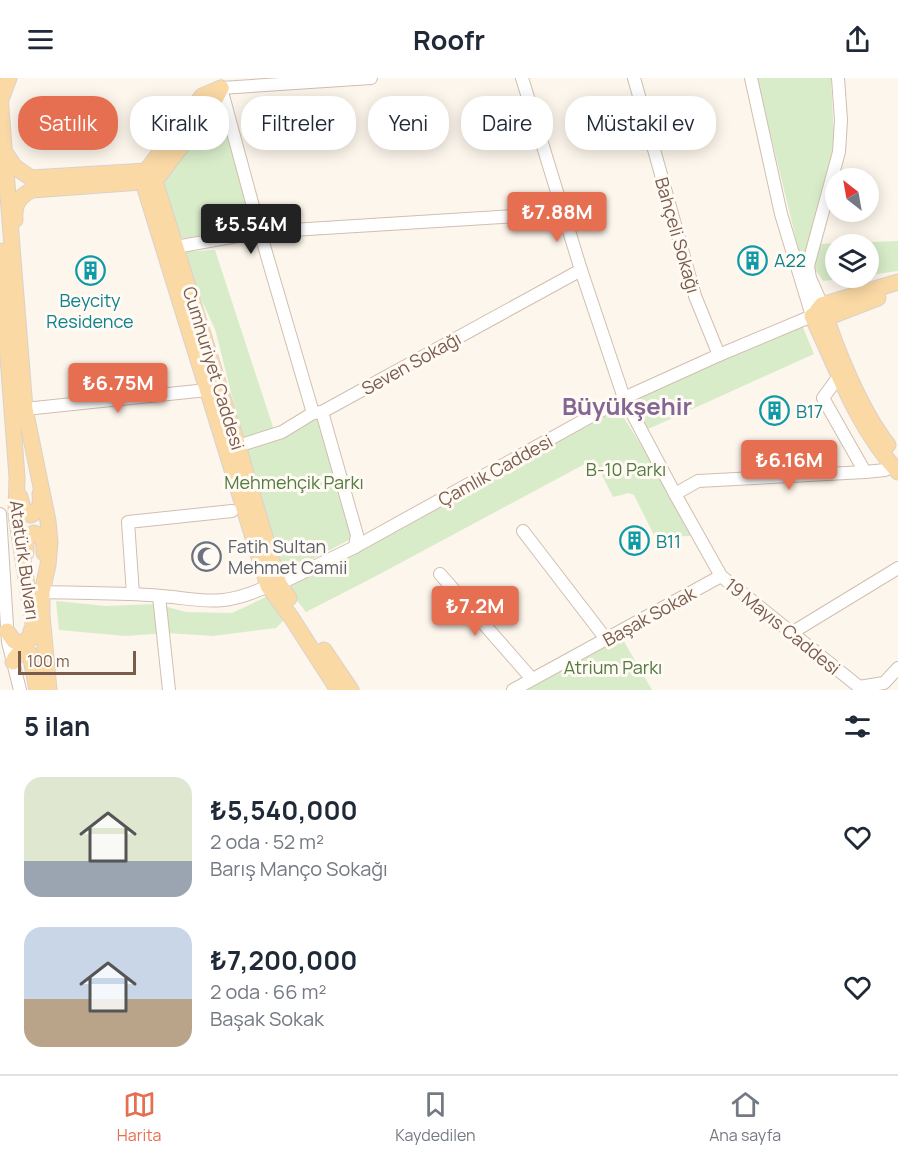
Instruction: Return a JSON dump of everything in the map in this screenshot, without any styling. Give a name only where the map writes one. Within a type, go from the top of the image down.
[{"type":"main road","points":[[0,102],[9,78]]},
{"type":"main road","points":[[148,178],[202,96],[221,83]]},
{"type":"main road","points":[[0,96],[13,275]]},
{"type":"main road","points":[[4,151],[15,166],[31,178],[148,178]]},
{"type":"main road","points":[[13,275],[16,253],[15,209],[18,201],[29,192],[148,178]]},
{"type":"main road","name":"Cumhuriyet Caddesi","points":[[148,178],[273,585],[338,690]]},
{"type":"main road","name":"Atatürk Bulvarı","points":[[0,251],[17,477],[16,515],[33,622],[39,690]]},
{"type":"main road","name":"Atatürk Bulvarı","points":[[13,275],[25,409],[41,483],[50,542],[43,589],[42,620],[49,690]]},
{"type":"main road","points":[[820,313],[898,282]]},
{"type":"main road","points":[[820,313],[898,292]]},
{"type":"main road","points":[[820,313],[839,376],[867,432],[896,465]]},
{"type":"main road","points":[[820,313],[865,408],[896,465]]},
{"type":"main road","name":"Cumhuriyet Caddesi","points":[[214,389],[238,446],[273,585],[351,690]]},
{"type":"main road","points":[[17,477],[21,507],[27,514],[35,513],[40,506],[41,483]]},
{"type":"main road","points":[[26,577],[26,538],[30,534],[38,534],[44,544],[43,589]]},
{"type":"main road","points":[[7,631],[14,641],[24,643],[29,640],[33,622]]},
{"type":"main road","points":[[13,662],[14,658],[21,654],[30,654],[39,690]]},
{"type":"street","points":[[355,547],[357,535],[260,232],[221,83],[371,78]]},
{"type":"street","name":"19 Mayıs Caddesi","points":[[522,78],[580,270],[624,398],[675,494],[721,576],[859,687]]},
{"type":"street","name":"Bahçeli Sokağı","points":[[634,78],[695,296],[719,355]]},
{"type":"street","points":[[751,78],[781,214],[820,313]]},
{"type":"street","points":[[820,313],[808,266],[839,152],[841,120],[838,78]]},
{"type":"street","points":[[170,248],[260,232],[564,213]]},
{"type":"street","name":"Seven Sokağı","points":[[238,446],[282,432],[580,270]]},
{"type":"street","name":"Çamlık Caddesi","points":[[43,589],[159,596],[203,602],[244,597],[355,547],[624,398],[820,313]]},
{"type":"street","points":[[839,376],[823,398],[865,472]]},
{"type":"street","points":[[25,409],[214,389]]},
{"type":"street","points":[[675,494],[698,481],[865,472],[885,470],[896,465]]},
{"type":"street","points":[[133,594],[128,522],[232,511]]},
{"type":"street","points":[[0,514],[7,631],[20,690]]},
{"type":"street","points":[[523,531],[606,639]]},
{"type":"street","points":[[793,632],[898,568]]},
{"type":"street","points":[[440,574],[532,679]]},
{"type":"street","name":"Başak Sokak","points":[[513,690],[721,576]]},
{"type":"street","points":[[159,596],[169,690]]},
{"type":"street","points":[[841,690],[884,683],[898,668]]},
{"type":"green space","points":[[757,78],[831,78],[835,156],[831,168],[825,168],[825,189],[802,264]]},
{"type":"green space","points":[[229,131],[255,227],[173,240],[158,181],[183,150],[229,150]]},
{"type":"green space","points":[[898,241],[898,271],[879,274],[879,242]]},
{"type":"green space","points":[[817,244],[825,244],[825,281],[813,266]]},
{"type":"green space","points":[[215,250],[274,430],[243,440],[215,329],[179,252]]},
{"type":"green space","points":[[802,325],[814,354],[646,430],[631,397]]},
{"type":"green space","name":"B-10 Parkı","points":[[610,412],[621,413],[646,453],[691,536],[655,537],[634,495],[629,493],[613,497],[594,459],[306,612],[286,587]]},
{"type":"green space","name":"Mehmehçik Parkı","points":[[319,417],[351,539],[289,571],[278,566],[242,449],[276,439]]},
{"type":"green space","points":[[270,595],[285,619],[276,628],[213,636],[167,633],[125,636],[59,630],[56,601],[106,606],[156,604],[186,612],[232,613]]},
{"type":"green space","name":"Atrium Parkı","points":[[622,638],[652,690],[523,690]]},
{"type":"place","name":"A22","points":[[753,260]]},
{"type":"place","name":"Beycity Residence","points":[[90,271]]},
{"type":"place","name":"B17","points":[[775,411]]},
{"type":"place","name":"B11","points":[[635,541]]},
{"type":"place","name":"Fatih Sultan Mehmet Camii","points":[[207,556]]},
{"type":"district","name":"Büyükşehir","points":[[627,405]]}]
